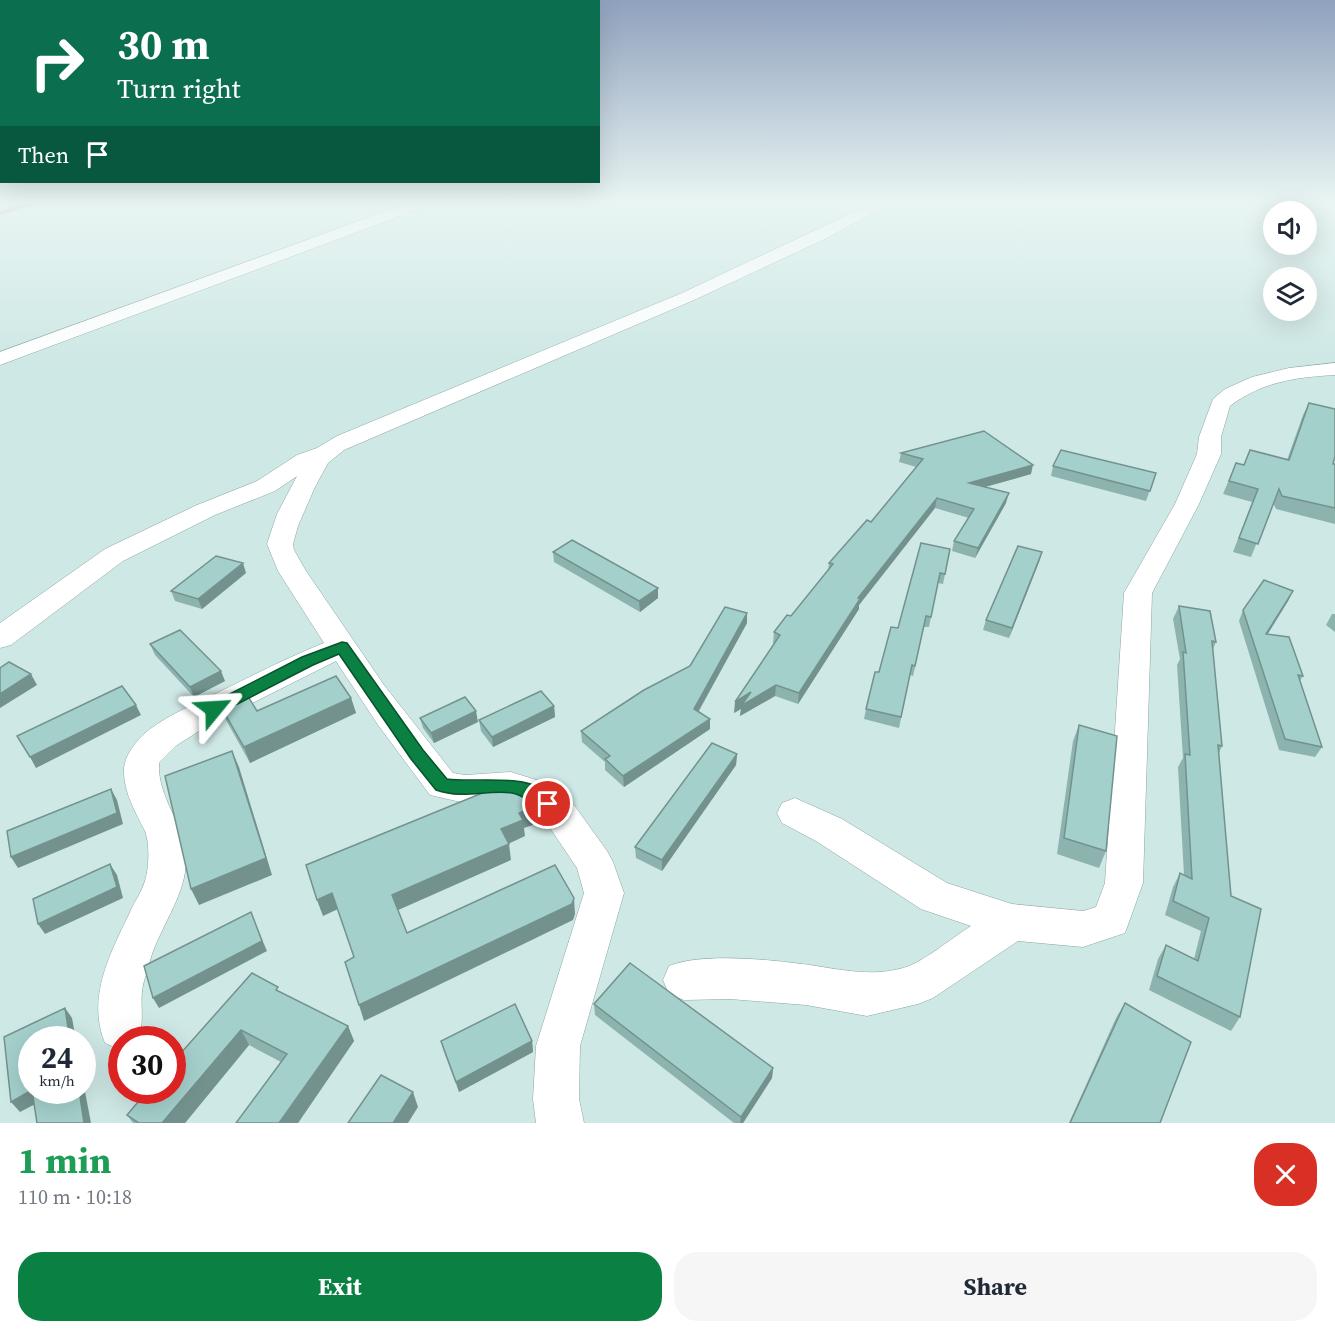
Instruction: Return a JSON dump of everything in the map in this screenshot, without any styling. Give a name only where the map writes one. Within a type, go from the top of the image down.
[{"type":"street","points":[[0,359],[280,255]]},
{"type":"street","points":[[0,638],[114,555],[206,510],[266,486],[305,460],[325,453],[354,436],[680,301],[779,255]]},
{"type":"street","points":[[795,813],[829,830],[935,897],[1012,922],[1083,929],[1112,920],[1124,883],[1138,593],[1187,504],[1209,454],[1210,437],[1220,403],[1246,385],[1283,375],[1335,369]]},
{"type":"street","points":[[325,453],[320,458],[288,517],[280,544],[288,564],[342,647],[417,754],[442,785],[465,789],[511,786],[536,794],[561,815],[594,862],[604,893],[558,1046],[556,1099],[560,1123]]},
{"type":"street","points":[[121,1026],[118,993],[131,954],[164,881],[167,859],[164,831],[152,812],[141,773],[142,760],[165,736],[195,718],[307,661],[342,647]]},
{"type":"street","points":[[684,980],[730,979],[806,985],[867,995],[918,984],[1012,922]]},
{"type":"building","points":[[1309,403],[1335,409],[1333,464],[1335,464],[1335,508],[1282,496],[1279,489],[1258,544],[1239,538],[1258,489],[1229,481],[1236,463],[1244,465],[1250,450],[1289,460]]},
{"type":"building","points":[[984,431],[1033,465],[969,483],[1009,493],[978,548],[954,541],[974,509],[937,498],[858,598],[860,599],[799,693],[776,685],[741,706],[751,692],[735,702],[780,635],[774,632],[787,615],[791,616],[833,564],[829,563],[867,520],[871,522],[923,459],[901,453]]},
{"type":"building","points":[[1061,450],[1156,473],[1150,491],[1053,466]]},
{"type":"building","points":[[572,540],[658,588],[639,601],[553,552]]},
{"type":"building","points":[[921,543],[950,549],[945,574],[940,573],[931,617],[926,616],[915,666],[912,665],[901,717],[866,709],[875,672],[879,672],[891,627],[898,628]]},
{"type":"building","points":[[1018,546],[1042,552],[1012,628],[986,620]]},
{"type":"building","points":[[216,556],[243,563],[198,599],[171,591]]},
{"type":"building","points":[[1264,580],[1293,591],[1266,634],[1289,637],[1303,676],[1298,675],[1322,747],[1285,739],[1243,610]]},
{"type":"building","points":[[1179,606],[1210,611],[1216,642],[1212,641],[1222,746],[1218,745],[1231,896],[1261,909],[1240,1017],[1157,976],[1166,945],[1198,961],[1209,918],[1173,901],[1180,873],[1192,879],[1185,754],[1190,755],[1183,652],[1186,653]]},
{"type":"building","points":[[725,607],[747,613],[694,709],[710,719],[623,776],[605,759],[610,756],[581,731],[644,690],[690,666]]},
{"type":"building","points":[[180,630],[221,671],[190,687],[150,644]]},
{"type":"building","points":[[9,662],[31,674],[0,694],[0,668]]},
{"type":"building","points":[[336,676],[351,698],[244,747],[220,705],[246,693],[257,711]]},
{"type":"building","points":[[122,686],[136,705],[30,757],[17,736]]},
{"type":"building","points":[[541,691],[554,706],[492,737],[479,720]]},
{"type":"building","points":[[465,697],[476,711],[431,733],[420,718]]},
{"type":"building","points":[[1079,725],[1117,736],[1106,851],[1064,838]]},
{"type":"building","points":[[712,743],[737,754],[662,860],[635,847]]},
{"type":"building","points":[[232,751],[266,858],[191,889],[165,776]]},
{"type":"building","points":[[508,786],[522,792],[531,808],[519,813],[523,820],[501,829],[509,844],[392,895],[407,933],[555,865],[574,898],[572,904],[359,1005],[345,962],[354,957],[332,893],[317,900],[306,865],[497,787]]},
{"type":"building","points":[[111,789],[117,813],[11,857],[7,831]]},
{"type":"building","points":[[110,864],[117,887],[38,924],[33,899]]},
{"type":"building","points":[[251,912],[262,941],[153,998],[144,966]]},
{"type":"building","points":[[630,963],[773,1068],[741,1117],[594,1004]]},
{"type":"building","points":[[252,973],[278,987],[276,990],[348,1026],[279,1123],[236,1123],[287,1054],[241,1030],[186,1095],[186,1047]]},
{"type":"building","points":[[1125,1003],[1191,1042],[1160,1123],[1070,1123]]},
{"type":"building","points":[[515,1004],[532,1041],[456,1082],[441,1041]]},
{"type":"building","points":[[65,1008],[68,1026],[27,1026]]},
{"type":"building","points":[[18,1030],[18,1098],[11,1102],[4,1037]]},
{"type":"building","points":[[381,1075],[413,1092],[393,1123],[348,1123]]},
{"type":"building","points":[[34,1104],[81,1104],[84,1123],[37,1123]]},
{"type":"building","points":[[136,1104],[178,1104],[162,1123],[139,1123],[127,1115]]},
{"type":"route","points":[[214,709],[307,661],[342,647],[417,754],[442,785],[465,789],[511,786],[536,794],[548,804]]}]
